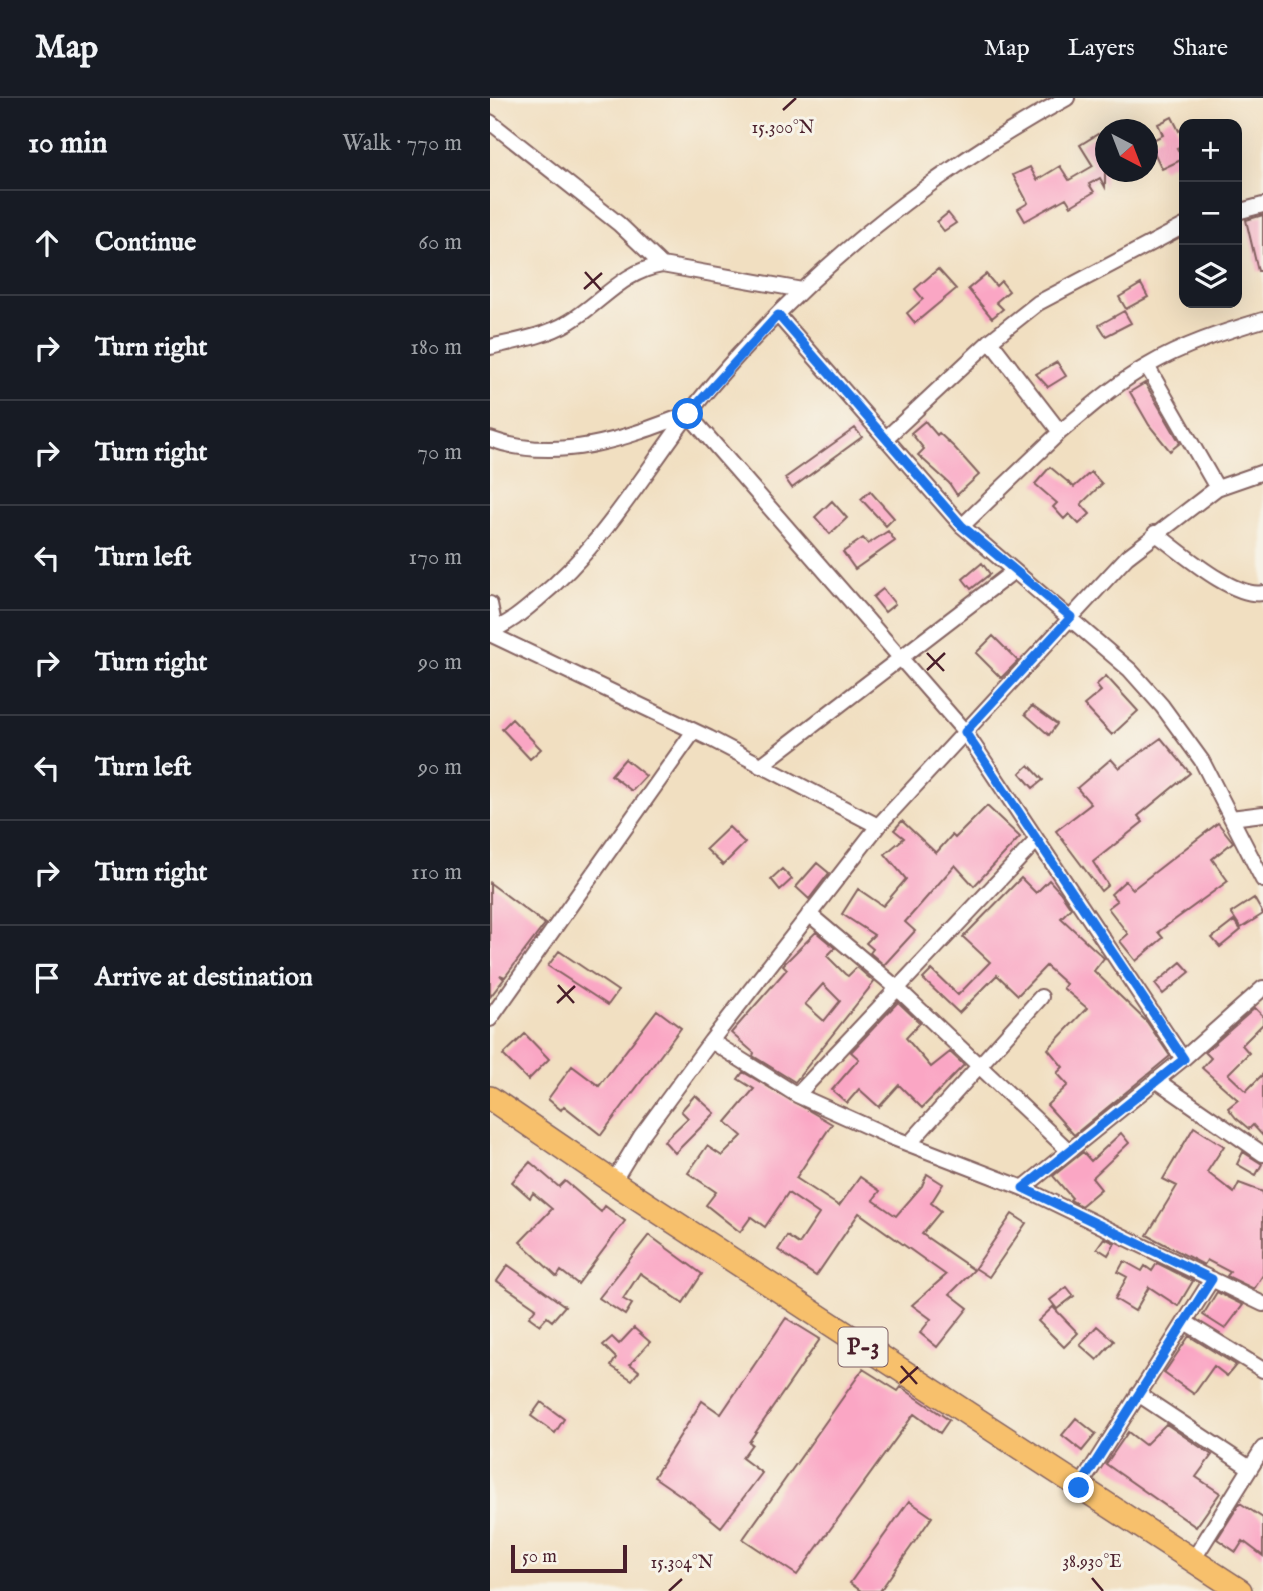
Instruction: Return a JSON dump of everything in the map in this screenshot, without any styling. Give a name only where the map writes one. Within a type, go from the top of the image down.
[{"type":"main road","name":"P-3","points":[[490,1098],[613,1182],[1240,1591]]},
{"type":"street","points":[[492,631],[536,601],[590,551],[688,414],[802,290],[858,239],[990,144],[1067,98]]},
{"type":"street","points":[[490,122],[619,224],[662,265]]},
{"type":"street","points":[[1242,211],[1263,205]]},
{"type":"street","points":[[885,439],[990,341],[1038,303],[1179,229]]},
{"type":"street","points":[[490,347],[532,337],[569,323],[626,277],[648,267],[662,265],[802,290]]},
{"type":"street","points":[[778,315],[962,526],[1130,670],[1176,722],[1202,761],[1263,880]]},
{"type":"street","points":[[962,526],[1060,432],[1111,390],[1147,366],[1211,336],[1263,320]]},
{"type":"street","points":[[990,341],[1060,432]]},
{"type":"street","points":[[1147,366],[1217,488]]},
{"type":"street","points":[[490,439],[513,446],[582,447],[620,440],[688,414]]},
{"type":"street","points":[[688,414],[965,732],[1184,1059]]},
{"type":"street","points":[[613,1182],[641,1136],[711,1041],[878,826],[1127,557],[1217,488],[1263,472]]},
{"type":"street","points":[[1155,533],[1232,588],[1252,594],[1263,593]]},
{"type":"street","points":[[760,766],[1014,571]]},
{"type":"street","points":[[490,604],[492,631]]},
{"type":"street","points":[[492,631],[878,826]]},
{"type":"street","points":[[490,1019],[694,731]]},
{"type":"street","points":[[1231,818],[1263,814]]},
{"type":"street","points":[[797,1095],[1037,840]]},
{"type":"street","points":[[809,914],[898,989],[1069,1151]]},
{"type":"street","points":[[1023,1188],[1184,1059],[1263,988]]},
{"type":"street","points":[[909,1144],[978,1064],[1041,997]]},
{"type":"street","points":[[711,1041],[797,1095],[909,1144],[1023,1188],[1263,1304]]},
{"type":"street","points":[[1156,1080],[1263,1154]]},
{"type":"street","points":[[1079,1488],[1212,1279]]},
{"type":"street","points":[[1185,1322],[1263,1370]]},
{"type":"street","points":[[1138,1394],[1250,1468]]},
{"type":"street","points":[[1194,1560],[1263,1448]]},
{"type":"building","points":[[1172,117],[1179,131],[1179,161],[1162,169],[1158,161],[1158,138],[1163,135],[1158,124]]},
{"type":"building","points":[[1095,136],[1095,181],[1089,184],[1094,192],[1071,206],[1066,198],[1025,221],[1018,209],[1028,203],[1013,175],[1030,167],[1037,180],[1060,166],[1069,180],[1093,166],[1080,145]]},
{"type":"building","points":[[948,213],[956,223],[944,231],[937,222]]},
{"type":"building","points":[[1263,215],[1263,271],[1258,271],[1246,220]]},
{"type":"building","points":[[938,269],[956,289],[915,323],[907,313],[923,299],[915,289]]},
{"type":"building","points":[[986,274],[996,286],[1001,281],[1009,291],[996,302],[1003,309],[992,318],[968,289]]},
{"type":"building","points":[[1141,284],[1148,297],[1126,309],[1119,297]]},
{"type":"building","points":[[1124,311],[1131,323],[1106,336],[1099,325]]},
{"type":"building","points":[[1057,362],[1066,376],[1048,387],[1036,374]]},
{"type":"building","points":[[1145,383],[1180,443],[1170,451],[1149,425],[1130,392]]},
{"type":"building","points":[[925,421],[937,435],[939,433],[955,448],[979,475],[957,495],[949,483],[918,455],[924,449],[911,433]]},
{"type":"building","points":[[855,428],[862,437],[792,488],[785,478]]},
{"type":"building","points":[[1050,467],[1074,487],[1091,472],[1102,484],[1081,504],[1090,514],[1079,524],[1069,514],[1064,519],[1053,507],[1057,503],[1035,484]]},
{"type":"building","points":[[870,491],[894,518],[886,526],[861,499]]},
{"type":"building","points":[[832,501],[847,518],[830,534],[815,517]]},
{"type":"building","points":[[888,531],[895,541],[855,569],[843,552],[863,538],[868,544]]},
{"type":"building","points":[[982,563],[990,574],[971,589],[963,579]]},
{"type":"building","points":[[883,589],[895,604],[885,612],[873,597]]},
{"type":"building","points":[[993,636],[1018,661],[1001,678],[976,653]]},
{"type":"building","points":[[1106,676],[1138,711],[1112,735],[1084,705],[1101,691],[1096,685]]},
{"type":"building","points":[[1032,706],[1057,724],[1049,735],[1025,714]]},
{"type":"building","points":[[512,719],[541,749],[530,759],[502,729]]},
{"type":"building","points":[[1161,738],[1190,773],[1138,816],[1143,822],[1093,862],[1108,885],[1101,891],[1056,831],[1091,804],[1077,788],[1111,759],[1119,768]]},
{"type":"building","points":[[625,759],[646,776],[632,791],[611,775]]},
{"type":"building","points":[[1029,765],[1043,780],[1033,788],[1020,773]]},
{"type":"building","points":[[987,806],[1020,837],[974,886],[955,865],[905,922],[915,931],[884,965],[870,953],[873,949],[866,943],[874,935],[842,914],[858,889],[883,906],[906,879],[885,854],[904,838],[894,830],[902,821],[936,853],[952,835],[955,838]]},
{"type":"building","points":[[1218,823],[1233,842],[1212,859],[1228,881],[1158,932],[1163,938],[1136,961],[1120,941],[1128,934],[1108,908],[1117,901],[1111,894],[1125,881],[1133,889]]},
{"type":"building","points":[[729,827],[745,843],[723,865],[706,849]]},
{"type":"building","points":[[817,863],[829,873],[809,899],[796,887]]},
{"type":"building","points":[[782,869],[792,879],[780,890],[771,879]]},
{"type":"building","points":[[1021,878],[1036,893],[1049,880],[1060,892],[1071,908],[1061,918],[1104,958],[1094,971],[1147,1022],[1170,1056],[1074,1135],[1047,1105],[1068,1085],[1057,1073],[1063,1067],[1048,1049],[1087,1008],[1063,988],[1066,984],[1046,966],[1018,995],[997,975],[959,1013],[923,979],[932,970],[958,995],[990,962],[963,937]]},
{"type":"building","points":[[490,883],[545,924],[505,977],[500,975],[504,979],[490,997]]},
{"type":"building","points":[[1254,898],[1263,914],[1241,928],[1231,913]]},
{"type":"building","points":[[1234,921],[1241,930],[1220,947],[1212,938]]},
{"type":"building","points":[[816,932],[835,948],[827,956],[845,974],[848,976],[857,967],[874,982],[795,1082],[753,1056],[754,1053],[731,1033],[787,969],[783,965]],"holes":[[[823,984],[840,1001],[824,1021],[805,1004]]]},
{"type":"building","points":[[559,951],[618,991],[608,1005],[548,966]]},
{"type":"building","points":[[1181,962],[1190,972],[1163,994],[1155,984]]},
{"type":"building","points":[[898,1002],[920,1023],[906,1038],[931,1067],[950,1052],[964,1065],[922,1108],[899,1085],[879,1107],[859,1089],[847,1103],[832,1090],[859,1059],[851,1052]]},
{"type":"building","points":[[1255,1008],[1263,1016],[1263,1024],[1242,1045],[1249,1053],[1228,1074],[1246,1091],[1263,1074],[1263,1136],[1253,1125],[1249,1129],[1236,1118],[1228,1108],[1238,1100],[1202,1068],[1211,1058],[1205,1052]]},
{"type":"building","points":[[657,1010],[681,1028],[601,1135],[564,1106],[561,1110],[548,1099],[572,1066],[599,1086]]},
{"type":"building","points":[[525,1034],[549,1059],[528,1080],[503,1055]]},
{"type":"building","points":[[743,1072],[832,1124],[796,1178],[839,1206],[860,1177],[880,1191],[873,1200],[896,1216],[922,1186],[927,1174],[943,1184],[931,1203],[941,1211],[922,1234],[974,1270],[950,1294],[968,1308],[937,1347],[920,1333],[931,1319],[912,1305],[946,1275],[859,1213],[816,1276],[778,1250],[787,1236],[799,1244],[819,1214],[788,1193],[765,1227],[751,1217],[740,1232],[706,1205],[716,1192],[688,1173],[707,1146],[722,1156],[742,1136],[726,1122],[754,1089],[738,1079]]},
{"type":"building","points":[[695,1095],[715,1113],[675,1153],[664,1141],[688,1118],[681,1111]]},
{"type":"building","points":[[1194,1127],[1224,1146],[1207,1172],[1234,1193],[1239,1183],[1263,1192],[1263,1275],[1254,1289],[1227,1276],[1230,1272],[1207,1260],[1204,1265],[1147,1235],[1177,1186],[1163,1179]]},
{"type":"building","points":[[1121,1133],[1129,1143],[1092,1178],[1101,1189],[1081,1206],[1070,1200],[1072,1198],[1053,1176],[1083,1152],[1091,1161]]},
{"type":"building","points":[[1243,1152],[1262,1164],[1256,1175],[1237,1164]]},
{"type":"building","points":[[530,1162],[559,1187],[565,1181],[601,1212],[605,1206],[625,1221],[578,1284],[561,1271],[557,1277],[520,1242],[552,1209],[533,1193],[530,1198],[512,1182]]},
{"type":"building","points":[[1012,1214],[1026,1223],[989,1277],[975,1268]]},
{"type":"building","points":[[649,1235],[702,1274],[683,1303],[640,1273],[623,1299],[632,1304],[625,1315],[599,1298]]},
{"type":"building","points":[[1104,1238],[1115,1243],[1108,1255],[1097,1248]]},
{"type":"building","points":[[1124,1261],[1142,1271],[1145,1266],[1152,1271],[1157,1263],[1193,1281],[1178,1306],[1149,1287],[1135,1311],[1115,1299],[1127,1277],[1118,1272]]},
{"type":"building","points":[[508,1265],[565,1306],[552,1321],[547,1317],[540,1325],[529,1317],[536,1308],[497,1281]]},
{"type":"building","points":[[1067,1287],[1074,1296],[1057,1309],[1050,1300]]},
{"type":"building","points":[[1217,1292],[1243,1305],[1225,1329],[1203,1315]]},
{"type":"building","points":[[1053,1307],[1078,1333],[1064,1347],[1038,1321]]},
{"type":"building","points":[[786,1318],[820,1339],[749,1442],[752,1444],[742,1458],[762,1473],[721,1527],[654,1477],[702,1401],[721,1414]]},
{"type":"building","points":[[1097,1326],[1114,1341],[1097,1360],[1080,1345]]},
{"type":"building","points":[[634,1328],[650,1342],[630,1364],[639,1371],[632,1380],[611,1366],[616,1358],[603,1345],[612,1337],[619,1344]]},
{"type":"building","points":[[1189,1336],[1236,1365],[1227,1376],[1214,1366],[1194,1394],[1164,1373]]},
{"type":"building","points":[[863,1369],[898,1391],[901,1387],[949,1420],[940,1433],[914,1414],[797,1575],[743,1539]]},
{"type":"building","points":[[541,1402],[564,1419],[555,1433],[531,1416]]},
{"type":"building","points":[[1076,1418],[1096,1434],[1082,1451],[1062,1435]]},
{"type":"building","points":[[1166,1424],[1212,1455],[1196,1477],[1220,1493],[1196,1527],[1106,1464],[1128,1432],[1145,1445]]},
{"type":"building","points":[[909,1501],[932,1517],[880,1591],[861,1591],[850,1583]]},
{"type":"building","points":[[1240,1503],[1263,1518],[1263,1556],[1243,1541],[1236,1552],[1217,1539]]},
{"type":"route","points":[[688,414],[778,315],[962,526],[1071,617],[965,732],[1184,1059],[1023,1188],[1212,1279],[1079,1488]]}]
